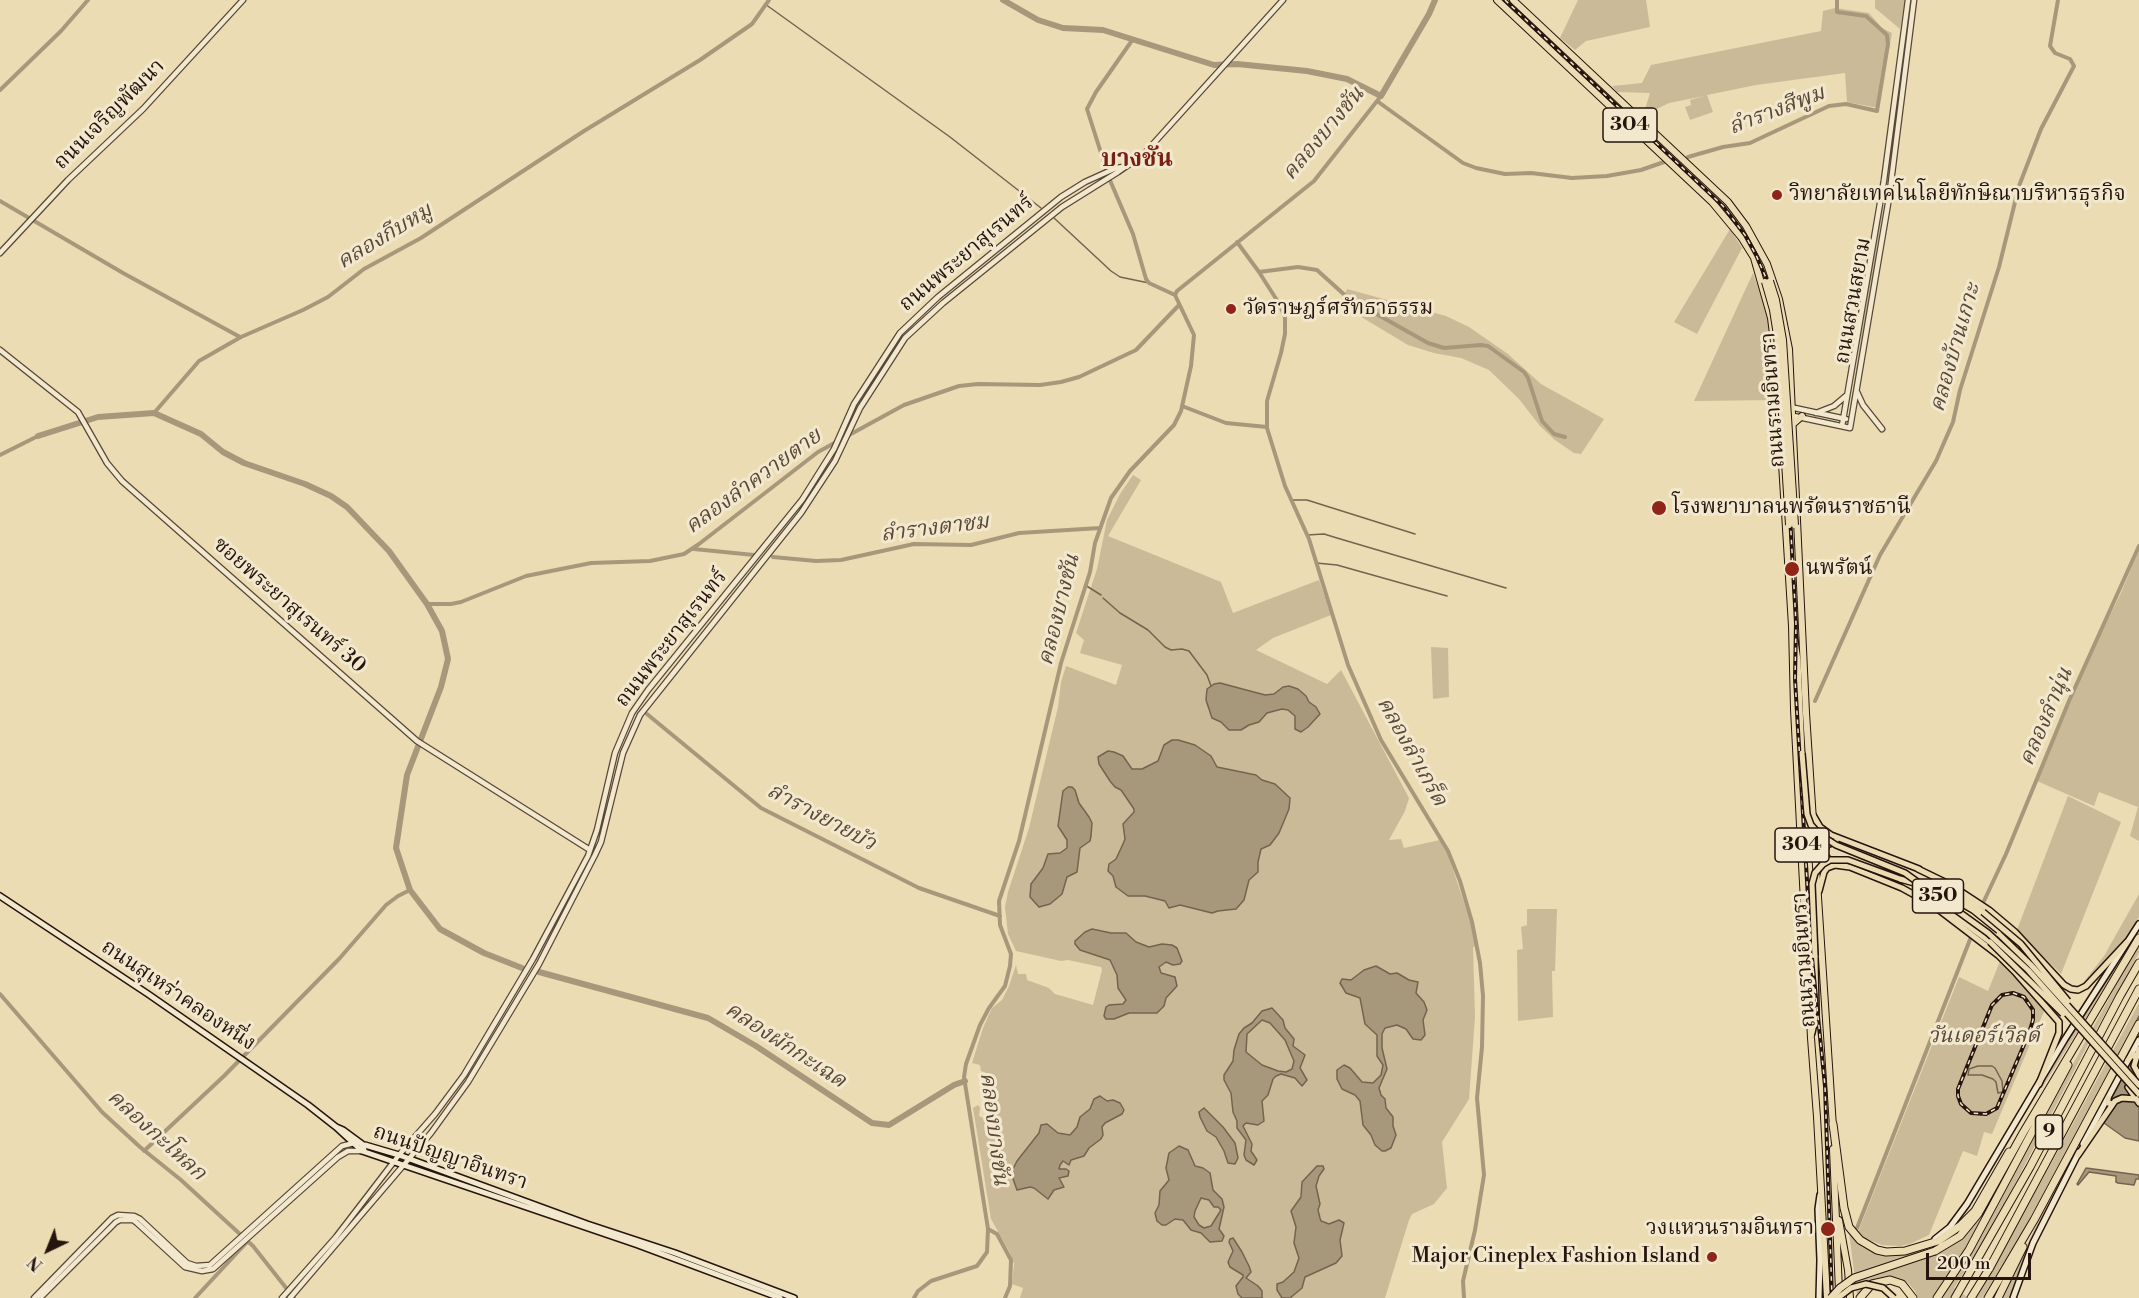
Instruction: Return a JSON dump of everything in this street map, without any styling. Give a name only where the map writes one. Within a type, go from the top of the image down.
[{"type":"highway","name":"ถนนรามอินทรา","points":[[1497,0],[1721,211],[1741,237],[1768,281]]},
{"type":"highway","name":"ถนนรามอินทรา","points":[[1513,0],[1728,202],[1746,226],[1772,276],[1784,318],[1788,338],[1791,387],[1812,813],[1833,1124],[1838,1298]]},
{"type":"highway","points":[[1521,22],[1528,14]]},
{"type":"highway","points":[[1662,155],[1670,147]]},
{"type":"highway","name":"ถนนรามอินทรา","points":[[1760,253],[1768,281],[1777,335],[1792,525],[1800,584]]},
{"type":"highway","name":"ถนนรามอินทรา","points":[[1754,258],[1771,318],[1777,387],[1792,626],[1810,1038],[1829,1298]]},
{"type":"highway","points":[[1777,387],[1783,396],[1788,394],[1791,387]]},
{"type":"highway","points":[[1792,424],[1802,417]]},
{"type":"highway","points":[[1780,454],[1794,454]]},
{"type":"highway","name":"ถนนรามอินทรา","points":[[1789,585],[1792,525]]},
{"type":"highway","points":[[1799,800],[1807,805],[1812,803]]},
{"type":"highway","points":[[1802,842],[1814,842]]},
{"type":"highway","points":[[1802,859],[1815,858]]},
{"type":"highway","points":[[1829,1298],[1854,1278],[1935,1251],[1952,1243],[1972,1223],[2023,1132],[2139,938]]},
{"type":"highway","name":"9","points":[[1955,1298],[2025,1177],[2139,963]]},
{"type":"highway","name":"9","points":[[1971,1298],[1989,1269],[2139,989]]},
{"type":"highway","points":[[1937,1298],[1969,1250],[2049,1102],[2090,1019]]},
{"type":"highway","points":[[1988,1298],[2094,1122],[2139,1024]]},
{"type":"highway","points":[[1833,1124],[1844,1208],[1852,1232],[1868,1245],[1886,1252],[1905,1251],[1946,1237],[1955,1231],[1975,1211],[2004,1158],[2023,1132]]},
{"type":"highway","points":[[1836,1204],[1846,1254],[1850,1298]]},
{"type":"highway","points":[[1998,1298],[2034,1220]]},
{"type":"highway","points":[[1860,1298],[1872,1284],[1890,1280],[1902,1284],[1913,1298]]},
{"type":"main road","name":"350","points":[[1792,626],[1798,660],[1807,814],[1811,825],[1819,834],[1836,845],[1905,873],[1975,922],[2018,959],[2097,1047],[2138,1098]]},
{"type":"main road","name":"350","points":[[1812,813],[1823,830],[1918,869],[1983,912],[2025,949],[2091,1032]]},
{"type":"main road","points":[[1818,903],[1824,872],[1835,865],[1828,859],[1825,850],[1827,845],[1844,840]]},
{"type":"main road","name":"350","points":[[1810,1038],[1816,1014],[1812,884],[1815,873],[1823,864],[1830,860],[1848,860],[1900,879],[1935,888],[1999,934],[2031,965],[2139,1085]]},
{"type":"main road","name":"350","points":[[1835,865],[1850,867],[1902,888],[1955,916],[1990,942],[2097,1047]]},
{"type":"main road","points":[[1918,869],[1959,890],[1989,910],[2015,932],[2064,985],[2075,990],[2082,988],[2127,942]]},
{"type":"main road","points":[[1935,888],[1973,910],[2020,949],[2051,970]]},
{"type":"main road","name":"ถนนสุเหร่าคลองหนึ่ง","points":[[0,896],[308,1105],[363,1147]]},
{"type":"main road","points":[[1930,903],[1998,955],[2059,1022],[2060,1028],[2039,1084]]},
{"type":"main road","points":[[1927,1244],[1950,1227],[1967,1204],[2139,924]]},
{"type":"main road","points":[[2047,1008],[2054,1009],[2061,1006],[2065,1000],[2064,985]]},
{"type":"main road","points":[[2013,1298],[2033,1243],[2094,1122],[2139,1040]]},
{"type":"main road","points":[[2138,1098],[2128,1089],[2128,1084],[2139,1077],[2134,1066],[2139,1049]]},
{"type":"main road","points":[[2128,1060],[2133,1054],[2136,1057]]},
{"type":"main road","points":[[2108,1098],[2108,1103],[2112,1104]]},
{"type":"main road","points":[[2094,1122],[2117,1099],[2138,1098]]},
{"type":"main road","name":"ถนนสุเหร่าคลองหนึ่ง","points":[[336,1127],[352,1143],[363,1147]]},
{"type":"main road","name":"ถนนปัญญาอินทรา","points":[[363,1147],[399,1155],[405,1162]]},
{"type":"main road","name":"ถนนปัญญาอินทรา","points":[[363,1147],[395,1161],[405,1162],[780,1298]]},
{"type":"main road","name":"ถนนปัญญาอินทรา","points":[[412,1165],[675,1253],[794,1298]]},
{"type":"main road","points":[[1819,1298],[1818,1209],[1821,1190]]},
{"type":"main road","points":[[1838,1298],[1851,1288],[1866,1284],[1883,1288],[1894,1298]]},
{"type":"street","name":"ถนนเจริญพัฒนา","points":[[0,254],[68,180],[143,109],[243,0]]},
{"type":"street","name":"ถนนพระยาสุเรนทร์","points":[[290,1298],[295,1288],[464,1075],[546,937],[590,850],[615,753],[627,723],[648,690],[802,500],[834,449],[854,404],[901,331],[938,297],[1061,197],[1124,167],[1144,154],[1283,0]]},
{"type":"street","name":"ถนนสวนสยาม","points":[[1908,0],[1884,180],[1843,418],[1842,426],[1850,428],[1888,198],[1914,0]]},
{"type":"street","name":"ถนนพระยาสุเรนทร์","points":[[283,1297],[295,1288],[397,1172],[468,1083],[551,943],[601,842],[623,753],[640,715],[801,513],[841,451],[860,408],[905,338],[944,302],[1102,177]]},
{"type":"street","points":[[938,297],[944,302]]},
{"type":"street","name":"ซอยพระยาสุเรนทร์ 30","points":[[0,350],[63,398],[81,416],[107,463],[122,481],[417,741],[590,850]]},
{"type":"street","points":[[1857,392],[1863,405],[1882,429]]},
{"type":"street","points":[[1816,413],[1834,406],[1849,393]]},
{"type":"street","points":[[1778,411],[1816,413],[1852,421]]},
{"type":"street","points":[[1792,411],[1802,417],[1842,426]]},
{"type":"street","points":[[707,618],[713,623]]},
{"type":"street","points":[[340,1133],[343,1138],[342,1146]]},
{"type":"street","name":"ถนนปัญญาอินทรา","points":[[249,1235],[342,1146],[352,1143]]},
{"type":"street","name":"ถนนปัญญาอินทรา","points":[[33,1298],[112,1218],[118,1215],[134,1216],[140,1219],[178,1256],[192,1265],[206,1266],[214,1263],[338,1157],[348,1151],[363,1147]]},
{"type":"street","points":[[397,1172],[412,1165],[414,1152]]},
{"type":"street","points":[[384,1157],[389,1169]]},
{"type":"street","name":"ถนนปัญญาอินทรา","points":[[40,1298],[120,1220],[133,1220],[175,1259],[191,1270],[213,1269],[240,1241]]},
{"type":"green space","points":[[1578,0],[1646,0],[1650,27],[1586,41],[1575,50],[1560,38]]},
{"type":"green space","points":[[1875,0],[1905,0],[1900,29],[1875,8]]},
{"type":"green space","points":[[1835,8],[1869,13],[1882,28],[1892,33],[1878,108],[1847,102],[1845,73],[1756,85],[1707,95],[1713,112],[1690,120],[1685,107],[1691,105],[1690,100],[1704,96],[1669,103],[1643,116],[1650,93],[1617,92],[1612,86],[1642,83],[1651,65],[1821,31],[1823,11]]},
{"type":"green space","points":[[1884,204],[1853,401],[1849,414],[1879,221]]},
{"type":"green space","points":[[1730,229],[1742,248],[1697,334],[1674,322]]},
{"type":"green space","points":[[1753,273],[1770,328],[1774,400],[1694,401]]},
{"type":"green space","points":[[1347,289],[1446,316],[1469,327],[1508,354],[1541,384],[1604,419],[1581,454],[1574,453],[1540,426],[1519,399],[1489,370],[1461,358],[1408,345],[1343,306],[1341,303]]},
{"type":"green space","points":[[1133,475],[1141,480],[1108,536],[1221,582],[1233,613],[1319,580],[1331,615],[1273,638],[1256,650],[1327,684],[1341,670],[1409,798],[1405,811],[1389,840],[1401,839],[1404,848],[1440,840],[1447,852],[1469,917],[1476,946],[1473,947],[1475,1017],[1469,1099],[1442,1142],[1447,1188],[1434,1204],[1412,1214],[1385,1298],[1020,1298],[1023,1288],[1012,1284],[1014,1264],[991,1219],[973,1108],[978,1105],[980,1107],[979,1116],[988,1120],[999,1112],[1000,1107],[988,1100],[994,1076],[981,1071],[980,1065],[972,1063],[983,1028],[992,1008],[1002,1000],[1016,965],[1018,974],[1026,974],[1027,980],[1049,988],[1055,994],[1093,1005],[1102,970],[1101,967],[1016,951],[1008,934],[1005,907],[1029,828],[1066,666],[1116,685],[1122,665],[1080,653],[1084,640],[1076,633],[1097,569],[1107,520]]},
{"type":"green space","points":[[2139,550],[2139,841],[2130,836],[2138,807],[2099,792],[2094,806],[2037,781],[2093,649]]},
{"type":"green space","points":[[1431,647],[1448,648],[1449,697],[1433,699]]},
{"type":"green space","name":"วันเดอร์เวิลด์","points":[[2068,796],[2121,822],[2061,974],[2017,930]]},
{"type":"green space","points":[[2139,894],[2139,917],[2121,944],[2083,983],[2104,956]]},
{"type":"green space","points":[[1527,909],[1557,909],[1555,971],[1552,971],[1553,1017],[1518,1021],[1517,950],[1523,949],[1521,927],[1527,925]]},
{"type":"green space","points":[[2139,927],[2086,1018],[2042,1088],[2040,1086]]},
{"type":"green space","points":[[2139,944],[2139,953],[1980,1247],[1954,1288],[1969,1298],[1939,1298],[1975,1242]]},
{"type":"green space","name":"วันเดอร์เวิลด์","points":[[2000,961],[2045,1009],[1992,1134],[1984,1132],[1977,1156],[1963,1151],[1929,1235],[1900,1246],[1882,1245],[1864,1238],[1858,1232],[1959,977],[1988,991]]},
{"type":"green space","points":[[2139,1003],[2139,1015],[2018,1240],[1982,1298],[1974,1298],[1996,1264]]},
{"type":"green space","points":[[2052,1195],[2034,1234],[2010,1298],[2000,1298]]},
{"type":"green space","points":[[1981,1214],[1984,1215],[1933,1298],[1918,1298],[1908,1283],[1899,1278],[1887,1276],[1868,1281],[1857,1295],[1849,1232],[1885,1254],[1935,1244],[1936,1252],[1952,1245],[1965,1234]]},
{"type":"shaded area","points":[[1220,683],[1265,695],[1274,694],[1283,687],[1289,686],[1298,689],[1306,696],[1320,714],[1301,732],[1295,729],[1295,716],[1288,710],[1282,709],[1267,713],[1259,722],[1241,730],[1229,730],[1221,722],[1212,718],[1206,700],[1207,689]]},
{"type":"shaded area","points":[[1172,740],[1195,745],[1211,756],[1217,767],[1256,775],[1262,780],[1275,784],[1290,798],[1289,809],[1279,833],[1270,845],[1261,849],[1258,872],[1249,880],[1244,900],[1236,909],[1212,913],[1180,905],[1169,908],[1165,901],[1145,896],[1128,896],[1116,887],[1113,876],[1108,871],[1109,864],[1116,859],[1125,839],[1123,824],[1134,809],[1121,790],[1110,781],[1099,764],[1098,757],[1108,751],[1114,752],[1123,756],[1132,769],[1142,769],[1158,761],[1164,745]]},
{"type":"shaded area","points":[[1068,787],[1075,790],[1079,803],[1092,823],[1090,841],[1080,848],[1077,872],[1067,877],[1062,894],[1050,904],[1039,907],[1030,897],[1031,884],[1043,868],[1048,854],[1060,853],[1067,848],[1067,840],[1058,826],[1063,791]]},
{"type":"shaded area","points":[[1092,929],[1126,933],[1136,942],[1149,947],[1162,944],[1177,948],[1182,961],[1180,964],[1173,965],[1166,962],[1159,967],[1161,973],[1175,977],[1177,986],[1157,1013],[1129,1013],[1114,1019],[1106,1019],[1104,1016],[1106,1007],[1123,1004],[1126,1000],[1118,988],[1117,975],[1110,960],[1080,950],[1075,944],[1075,941],[1085,932]]},
{"type":"shaded area","points":[[1376,966],[1390,974],[1397,973],[1418,982],[1416,993],[1424,1002],[1427,1010],[1423,1020],[1425,1035],[1421,1040],[1413,1039],[1406,1029],[1397,1025],[1385,1028],[1382,1034],[1382,1048],[1387,1069],[1379,1088],[1385,1099],[1386,1108],[1393,1117],[1396,1135],[1391,1148],[1385,1151],[1375,1145],[1363,1125],[1360,1101],[1355,1095],[1342,1089],[1337,1079],[1337,1070],[1344,1065],[1350,1068],[1362,1082],[1373,1083],[1381,1075],[1383,1065],[1377,1056],[1377,1035],[1365,1024],[1360,998],[1346,993],[1340,983],[1342,979],[1351,980],[1364,970]]},
{"type":"shaded area","points":[[1272,1008],[1283,1020],[1285,1028],[1294,1039],[1293,1046],[1305,1055],[1300,1068],[1307,1080],[1302,1086],[1295,1078],[1281,1074],[1276,1076],[1268,1095],[1262,1101],[1264,1121],[1258,1125],[1246,1123],[1243,1126],[1252,1144],[1251,1151],[1257,1160],[1254,1165],[1246,1160],[1244,1155],[1246,1140],[1237,1128],[1231,1093],[1224,1080],[1224,1075],[1233,1061],[1239,1034],[1262,1011]],"holes":[[[1262,1020],[1270,1023],[1285,1040],[1294,1061],[1292,1069],[1286,1072],[1262,1065],[1246,1052],[1247,1034]]]},
{"type":"shaded area","points":[[2139,1016],[2139,1141],[2125,1138],[2104,1123],[2092,1108]]},
{"type":"shaded area","points":[[1100,1096],[1107,1101],[1113,1100],[1120,1103],[1124,1110],[1122,1114],[1105,1123],[1102,1127],[1101,1139],[1089,1148],[1084,1156],[1071,1160],[1069,1165],[1063,1161],[1059,1169],[1069,1171],[1068,1176],[1059,1178],[1064,1187],[1054,1190],[1048,1199],[1034,1188],[1017,1190],[1011,1173],[1017,1161],[1039,1133],[1041,1125],[1047,1124],[1058,1133],[1070,1135],[1077,1127],[1080,1117],[1090,1109],[1094,1099]]},
{"type":"shaded area","points":[[1204,1108],[1235,1143],[1238,1158],[1235,1164],[1228,1163],[1216,1137],[1207,1131],[1199,1112]]},
{"type":"shaded area","points":[[1179,1146],[1188,1150],[1195,1166],[1210,1173],[1213,1190],[1222,1199],[1224,1207],[1219,1229],[1224,1236],[1222,1241],[1210,1242],[1201,1233],[1191,1230],[1183,1220],[1175,1219],[1166,1225],[1157,1221],[1155,1213],[1159,1205],[1160,1191],[1169,1180],[1166,1168],[1169,1153]],"holes":[[[1201,1198],[1209,1200],[1214,1207],[1221,1210],[1211,1226],[1204,1228],[1194,1217],[1195,1211]]]},
{"type":"shaded area","points":[[1317,1166],[1323,1166],[1324,1169],[1316,1186],[1320,1218],[1321,1221],[1329,1224],[1339,1220],[1344,1223],[1340,1240],[1342,1256],[1336,1263],[1305,1277],[1302,1288],[1290,1298],[1282,1298],[1277,1290],[1277,1284],[1283,1282],[1294,1272],[1299,1258],[1294,1243],[1296,1227],[1291,1211],[1301,1197],[1302,1182]]},
{"type":"shaded area","points":[[2086,1168],[2139,1175],[2139,1179],[2136,1179],[2134,1185],[2118,1183],[2116,1176],[2089,1172],[2078,1185]]},
{"type":"shaded area","points":[[1233,1238],[1251,1272],[1246,1278],[1262,1291],[1262,1298],[1242,1298],[1238,1294],[1236,1286],[1243,1275],[1230,1267],[1228,1262],[1233,1251],[1229,1242]]},
{"type":"waterway","points":[[0,90],[61,31],[88,0]]},
{"type":"waterway","name":"คลองกีบหมู","points":[[154,413],[199,361],[241,337],[328,297],[364,269],[421,238],[584,131],[700,60],[752,24],[769,0]]},
{"type":"waterway","points":[[1003,0],[1038,20],[1063,28],[1103,30],[1214,65],[1237,64],[1307,71],[1347,79],[1381,96],[1435,0]]},
{"type":"waterway","name":"ลำรางสีพูม","points":[[1688,157],[1723,147],[1750,143],[1829,106],[1846,104],[1877,111],[1888,44],[1887,35],[1866,16],[1837,12],[1837,0]]},
{"type":"waterway","name":"คลองบ้านเกาะ","points":[[1815,701],[1880,555],[1936,461],[1953,422],[1960,390],[1999,267],[2019,186],[2041,129],[2074,66],[2070,59],[2055,53],[2050,46],[2058,0]]},
{"type":"waterway","points":[[765,4],[950,137],[1041,208]]},
{"type":"waterway","points":[[1133,39],[1096,92],[1087,109],[1109,178],[1133,234],[1146,279],[1149,283],[1175,295]]},
{"type":"waterway","name":"คลองบางชัน","points":[[914,1298],[918,1291],[931,1281],[977,1266],[987,1252],[988,1229],[964,1077],[966,1064],[980,1025],[1005,986],[1010,966],[1011,954],[1000,925],[999,901],[1019,841],[1061,663],[1090,572],[1095,543],[1111,498],[1130,471],[1174,425],[1181,411],[1191,366],[1194,335],[1175,295],[1177,291],[1314,181],[1381,96]]},
{"type":"waterway","name":"ลำรางสีพูม","points":[[1377,101],[1463,163],[1476,168],[1505,174],[1531,173],[1572,178],[1607,176],[1641,170],[1664,162]]},
{"type":"waterway","points":[[0,201],[123,273],[240,337]]},
{"type":"waterway","points":[[1054,218],[1111,271],[1120,277],[1149,283]]},
{"type":"waterway","name":"คลองลำเกร็ด","points":[[1237,242],[1280,305],[1285,318],[1285,334],[1281,353],[1267,401],[1267,428],[1285,486],[1309,539],[1348,665],[1381,740],[1448,851],[1472,922],[1480,963],[1483,996],[1482,1047],[1477,1098],[1484,1175],[1475,1230],[1463,1281],[1464,1298]]},
{"type":"waterway","points":[[1259,272],[1298,267],[1317,270],[1348,298],[1428,343],[1444,348],[1488,346],[1524,372],[1542,421],[1554,434],[1565,437]]},
{"type":"waterway","name":"คลองลำควายตาย","points":[[427,604],[461,602],[526,576],[591,563],[650,561],[684,554],[818,452],[904,405],[959,386],[1040,385],[1079,377],[1136,350],[1179,305]]},
{"type":"waterway","points":[[1182,406],[1226,423],[1267,427]]},
{"type":"waterway","name":"คลองผักกะเฉด","points":[[38,436],[98,417],[154,413],[201,434],[223,452],[244,463],[305,484],[331,496],[347,507],[389,551],[427,604],[442,631],[448,659],[441,687],[407,775],[396,848],[410,890],[440,929],[484,953],[522,968]]},
{"type":"waterway","name":"คลองกีบหมู","points":[[0,455],[38,436]]},
{"type":"waterway","points":[[1291,500],[1307,500],[1415,534]]},
{"type":"waterway","name":"ลำรางตาชม","points":[[773,557],[816,561],[841,560],[914,544],[971,545],[1019,533],[1100,528]]},
{"type":"waterway","points":[[1307,535],[1324,534],[1506,588]]},
{"type":"waterway","name":"คลองลำนุ่น","points":[[1984,901],[2006,854],[2069,701],[2139,546]]},
{"type":"waterway","name":"ลำรางตาชม","points":[[694,549],[754,555]]},
{"type":"waterway","points":[[1316,563],[1337,565],[1447,596]]},
{"type":"waterway","points":[[1085,585],[1101,595]]},
{"type":"waterway","points":[[1103,598],[1120,613],[1148,630],[1165,647],[1171,650],[1189,651],[1207,675],[1211,686]]},
{"type":"waterway","name":"ลำรางยายบัว","points":[[647,714],[761,808],[919,888],[1000,916]]},
{"type":"waterway","points":[[144,1151],[224,1076],[339,959],[386,905],[410,890]]},
{"type":"waterway","name":"คลองลำนุ่น","points":[[1857,1228],[1971,937]]},
{"type":"waterway","name":"คลองผักกะเฉด","points":[[539,972],[708,1018],[756,1046],[872,1123],[889,1125],[954,1085],[965,1081]]},
{"type":"waterway","name":"คลองกะโหลก","points":[[0,994],[102,1112],[253,1246],[294,1298]]},
{"type":"waterway","points":[[1978,1066],[1995,1068],[2002,1081],[2003,1092],[1998,1093],[1996,1082],[1993,1079],[1982,1075],[1968,1075],[1969,1069],[1978,1066]]},
{"type":"waterway","points":[[988,1229],[997,1234],[1011,1260],[1010,1286],[1005,1298]]},
{"type":"waterway","points":[[195,1298],[248,1241]]},
{"type":"railway","points":[[1505,0],[1723,206],[1745,235],[1756,255],[1775,307],[1781,354],[1796,623],[1795,679],[1811,948],[1825,1086],[1832,1298]]},
{"type":"railway","points":[[2013,993],[2024,997],[2033,1010],[2029,1033],[1997,1108],[1986,1114],[1971,1113],[1961,1104],[1958,1089],[1992,1005],[2002,995],[2013,993]]},
{"type":"place","name":"วิทยาลัยเทคโนโลยีทักษิณาบริหารธุรกิจ","points":[[1777,195]]},
{"type":"place","name":"วัดราษฎร์ศรัทธาธรรม","points":[[1231,309]]},
{"type":"place","name":"โรงพยาบาลนพรัตนราชธานี","points":[[1659,508]]},
{"type":"place","name":"นพรัตน์","points":[[1792,569]]},
{"type":"place","name":"วงแหวนรามอินทรา","points":[[1828,1229]]},
{"type":"place","name":"Major Cineplex Fashion Island","points":[[1712,1257]]},
{"type":"district","name":"บางชัน","points":[[1137,160]]}]
